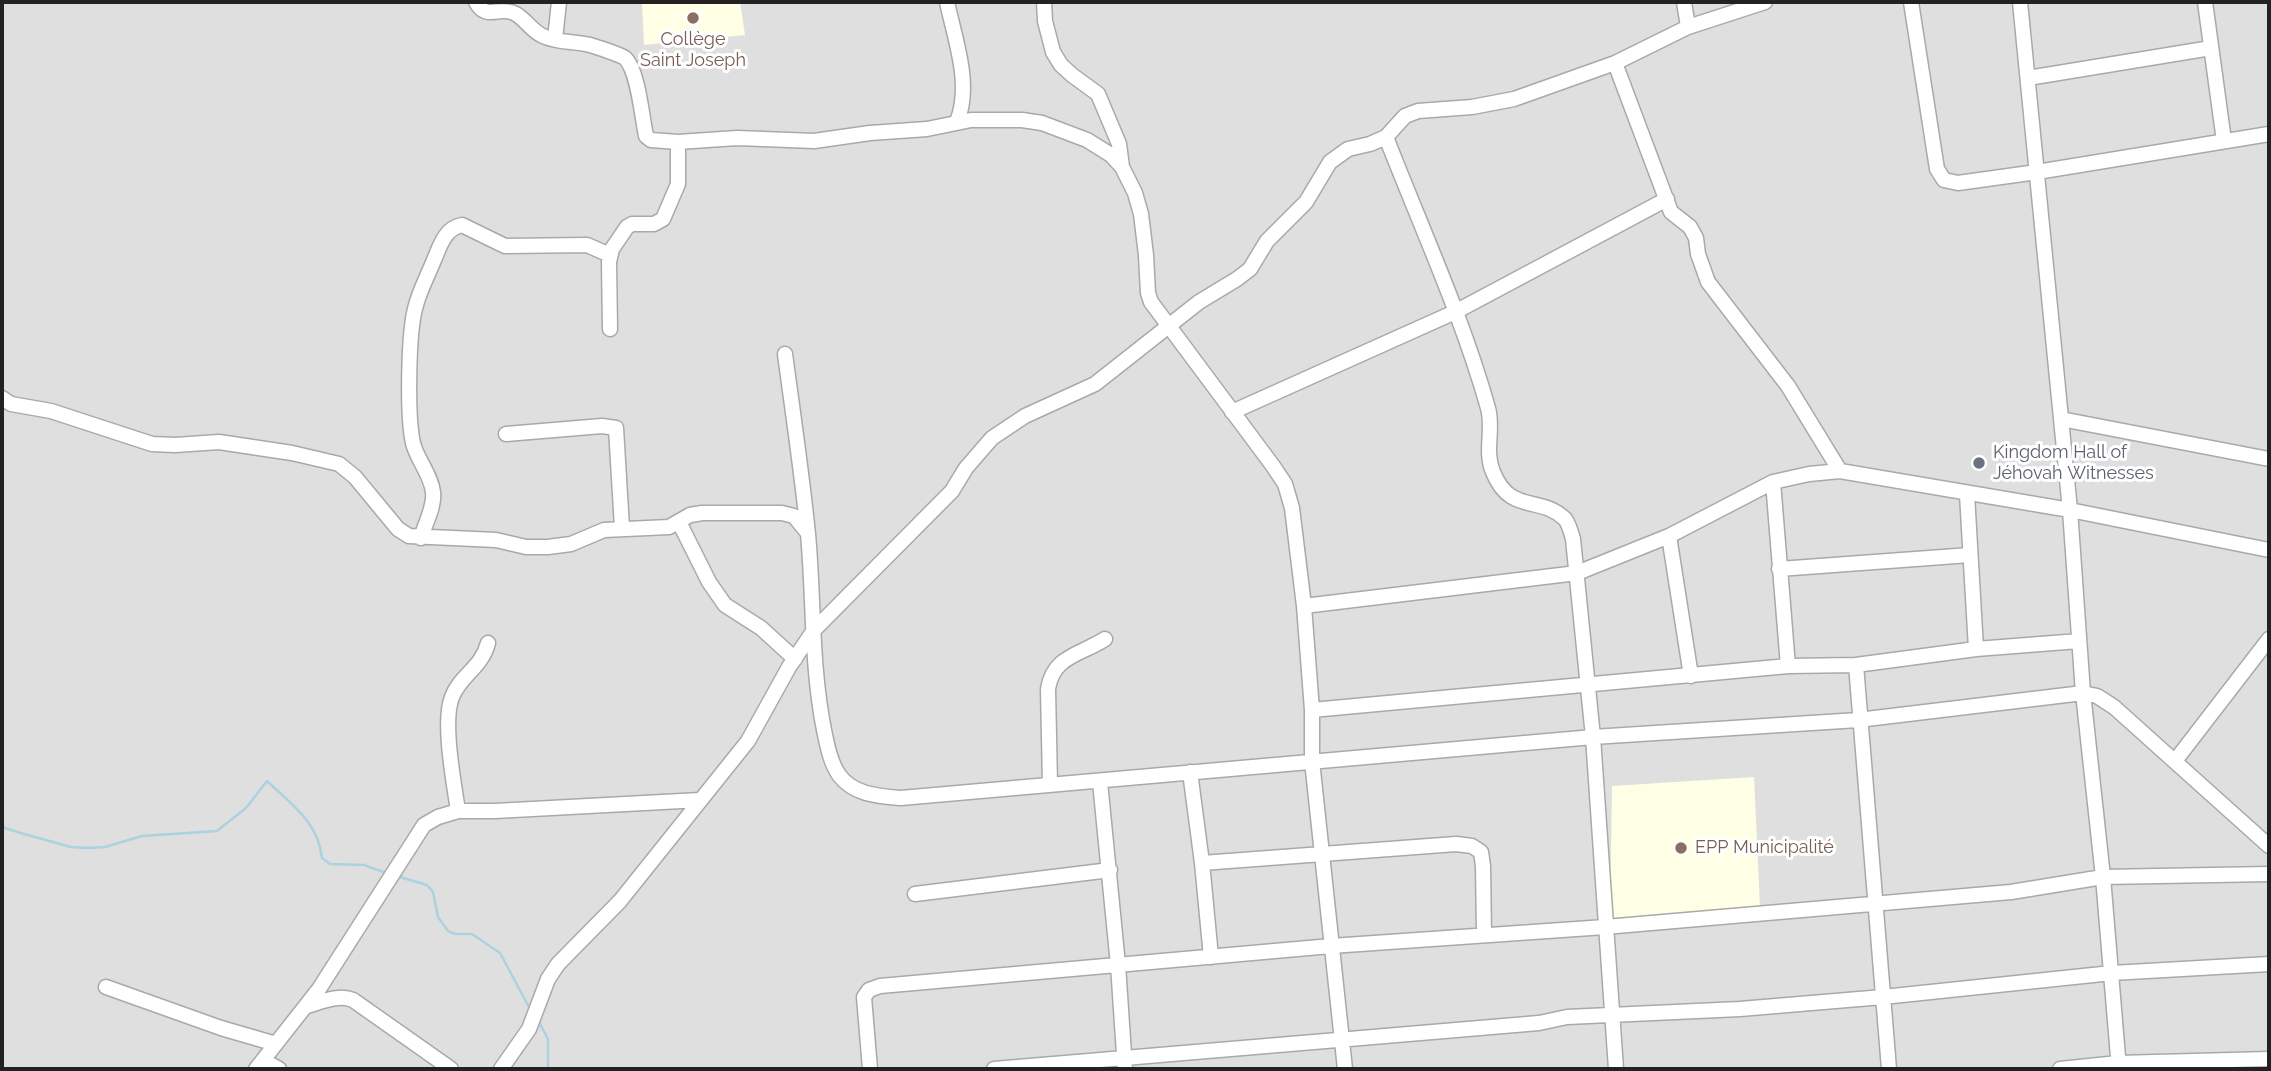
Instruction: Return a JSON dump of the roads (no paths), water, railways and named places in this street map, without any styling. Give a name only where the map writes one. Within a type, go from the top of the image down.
[{"type":"street","points":[[476,2],[484,12],[490,14],[507,11],[514,13],[540,35],[592,45],[627,60],[635,83],[646,136],[651,140],[678,142],[737,138],[814,141],[927,129],[957,122],[1022,120],[1042,122],[1087,140],[1111,155],[1122,167],[1136,193],[1141,214],[1151,302],[1285,484],[1292,508],[1304,606],[1312,710],[1312,761],[1345,1069]]},
{"type":"street","points":[[555,39],[559,2]]},
{"type":"street","points":[[947,2],[962,69],[964,95],[957,122]]},
{"type":"street","points":[[1044,2],[1045,21],[1053,52],[1061,65],[1098,94],[1119,144],[1122,167]]},
{"type":"street","points":[[1684,2],[1688,27]]},
{"type":"street","points":[[501,1069],[529,1030],[548,979],[558,964],[620,901],[748,741],[814,631],[952,491],[966,468],[992,438],[1025,415],[1095,384],[1168,325],[1250,269],[1267,241],[1306,202],[1330,162],[1348,149],[1386,137],[1405,116],[1418,111],[1493,104],[1615,63],[1688,27],[1765,2]]},
{"type":"street","points":[[1911,2],[1937,169],[1944,180],[1958,183],[2037,172],[2269,134]]},
{"type":"street","points":[[2020,2],[2070,510],[2083,693],[2103,877],[2119,1066]]},
{"type":"street","points":[[2205,2],[2224,141]]},
{"type":"street","points":[[2028,78],[2211,47]]},
{"type":"street","points":[[1615,63],[1671,212],[1690,228],[1696,238],[1707,282],[1788,386],[1840,471]]},
{"type":"street","points":[[1386,137],[1455,312],[1489,412],[1488,449],[1492,469],[1501,489],[1517,500],[1553,510],[1567,522],[1573,539],[1593,737],[1616,1069]]},
{"type":"street","points":[[610,329],[610,255],[627,228],[639,222],[659,223],[663,219],[678,184],[678,142]]},
{"type":"street","points":[[1232,412],[1455,312],[1667,199]]},
{"type":"street","points":[[421,538],[433,500],[433,490],[413,446],[411,341],[415,306],[449,231],[462,225],[505,246],[587,245],[610,255]]},
{"type":"street","points":[[785,354],[808,533],[817,696],[825,737],[838,774],[853,789],[874,796],[901,798],[1593,737],[1858,720],[2083,693],[2097,696],[2114,707],[2269,846]]},
{"type":"street","points":[[2,398],[11,404],[51,411],[152,444],[219,442],[292,453],[340,464],[355,477],[398,529],[409,536],[496,540],[526,547],[548,547],[571,544],[604,530],[669,527],[690,515],[702,513],[782,513],[794,516],[808,533]]},
{"type":"street","points":[[2061,419],[2269,459]]},
{"type":"street","points":[[506,434],[602,426],[616,428],[622,528]]},
{"type":"street","points":[[1304,606],[1577,573],[1669,536],[1773,482],[1840,471],[2070,510],[2269,550]]},
{"type":"street","points":[[1773,482],[1788,666]]},
{"type":"street","points":[[1967,494],[1976,649]]},
{"type":"street","points":[[679,522],[709,582],[725,605],[761,628],[795,659]]},
{"type":"street","points":[[1669,536],[1691,676]]},
{"type":"street","points":[[1779,569],[1970,555]]},
{"type":"street","points":[[1050,784],[1050,677],[1062,661],[1105,639]]},
{"type":"street","points":[[2175,761],[2269,639]]},
{"type":"street","points":[[1312,710],[1788,666],[1856,664],[1976,649],[2079,642]]},
{"type":"street","points":[[458,811],[451,769],[449,710],[453,696],[462,681],[484,657],[488,643]]},
{"type":"street","points":[[1856,664],[1858,720],[1889,1069]]},
{"type":"street","points":[[1190,772],[1202,863],[1210,957]]},
{"type":"street","points":[[1100,782],[1110,870],[1124,1063]]},
{"type":"street","points":[[279,1069],[260,1065],[307,1006],[424,825],[458,811],[509,811],[700,800]]},
{"type":"street","points":[[1202,863],[1457,844],[1472,846],[1481,852],[1483,866],[1484,934]]},
{"type":"street","points":[[915,894],[1110,870]]},
{"type":"street","points":[[870,1069],[864,997],[874,988],[1331,946],[1605,927],[2011,892],[2103,877],[2269,874]]},
{"type":"street","points":[[993,1069],[1124,1063],[1421,1032],[1539,1023],[1567,1017],[1740,1009],[2112,973],[2269,964]]},
{"type":"street","points":[[106,987],[276,1044]]},
{"type":"street","points":[[307,1006],[339,998],[353,1000],[451,1069]]},
{"type":"street","points":[[2060,1069],[2269,1059]]},
{"type":"waterway","points":[[2,824],[5,828],[24,834],[71,847],[88,848],[105,847],[142,836],[217,831],[246,808],[267,781],[309,824],[320,845],[322,858],[330,864],[364,865],[386,873]]},
{"type":"waterway","points":[[396,876],[427,885],[433,892],[438,917],[448,931],[455,934],[472,934],[500,953],[530,1009]]},
{"type":"waterway","points":[[538,1020],[548,1039],[548,1069]]},
{"type":"place","name":"Collège Saint Joseph","points":[[693,18]]},
{"type":"place","name":"Kingdom Hall of Jéhovah Witnesses","points":[[1979,463]]},
{"type":"place","name":"EPP Municipalité","points":[[1681,848]]}]
